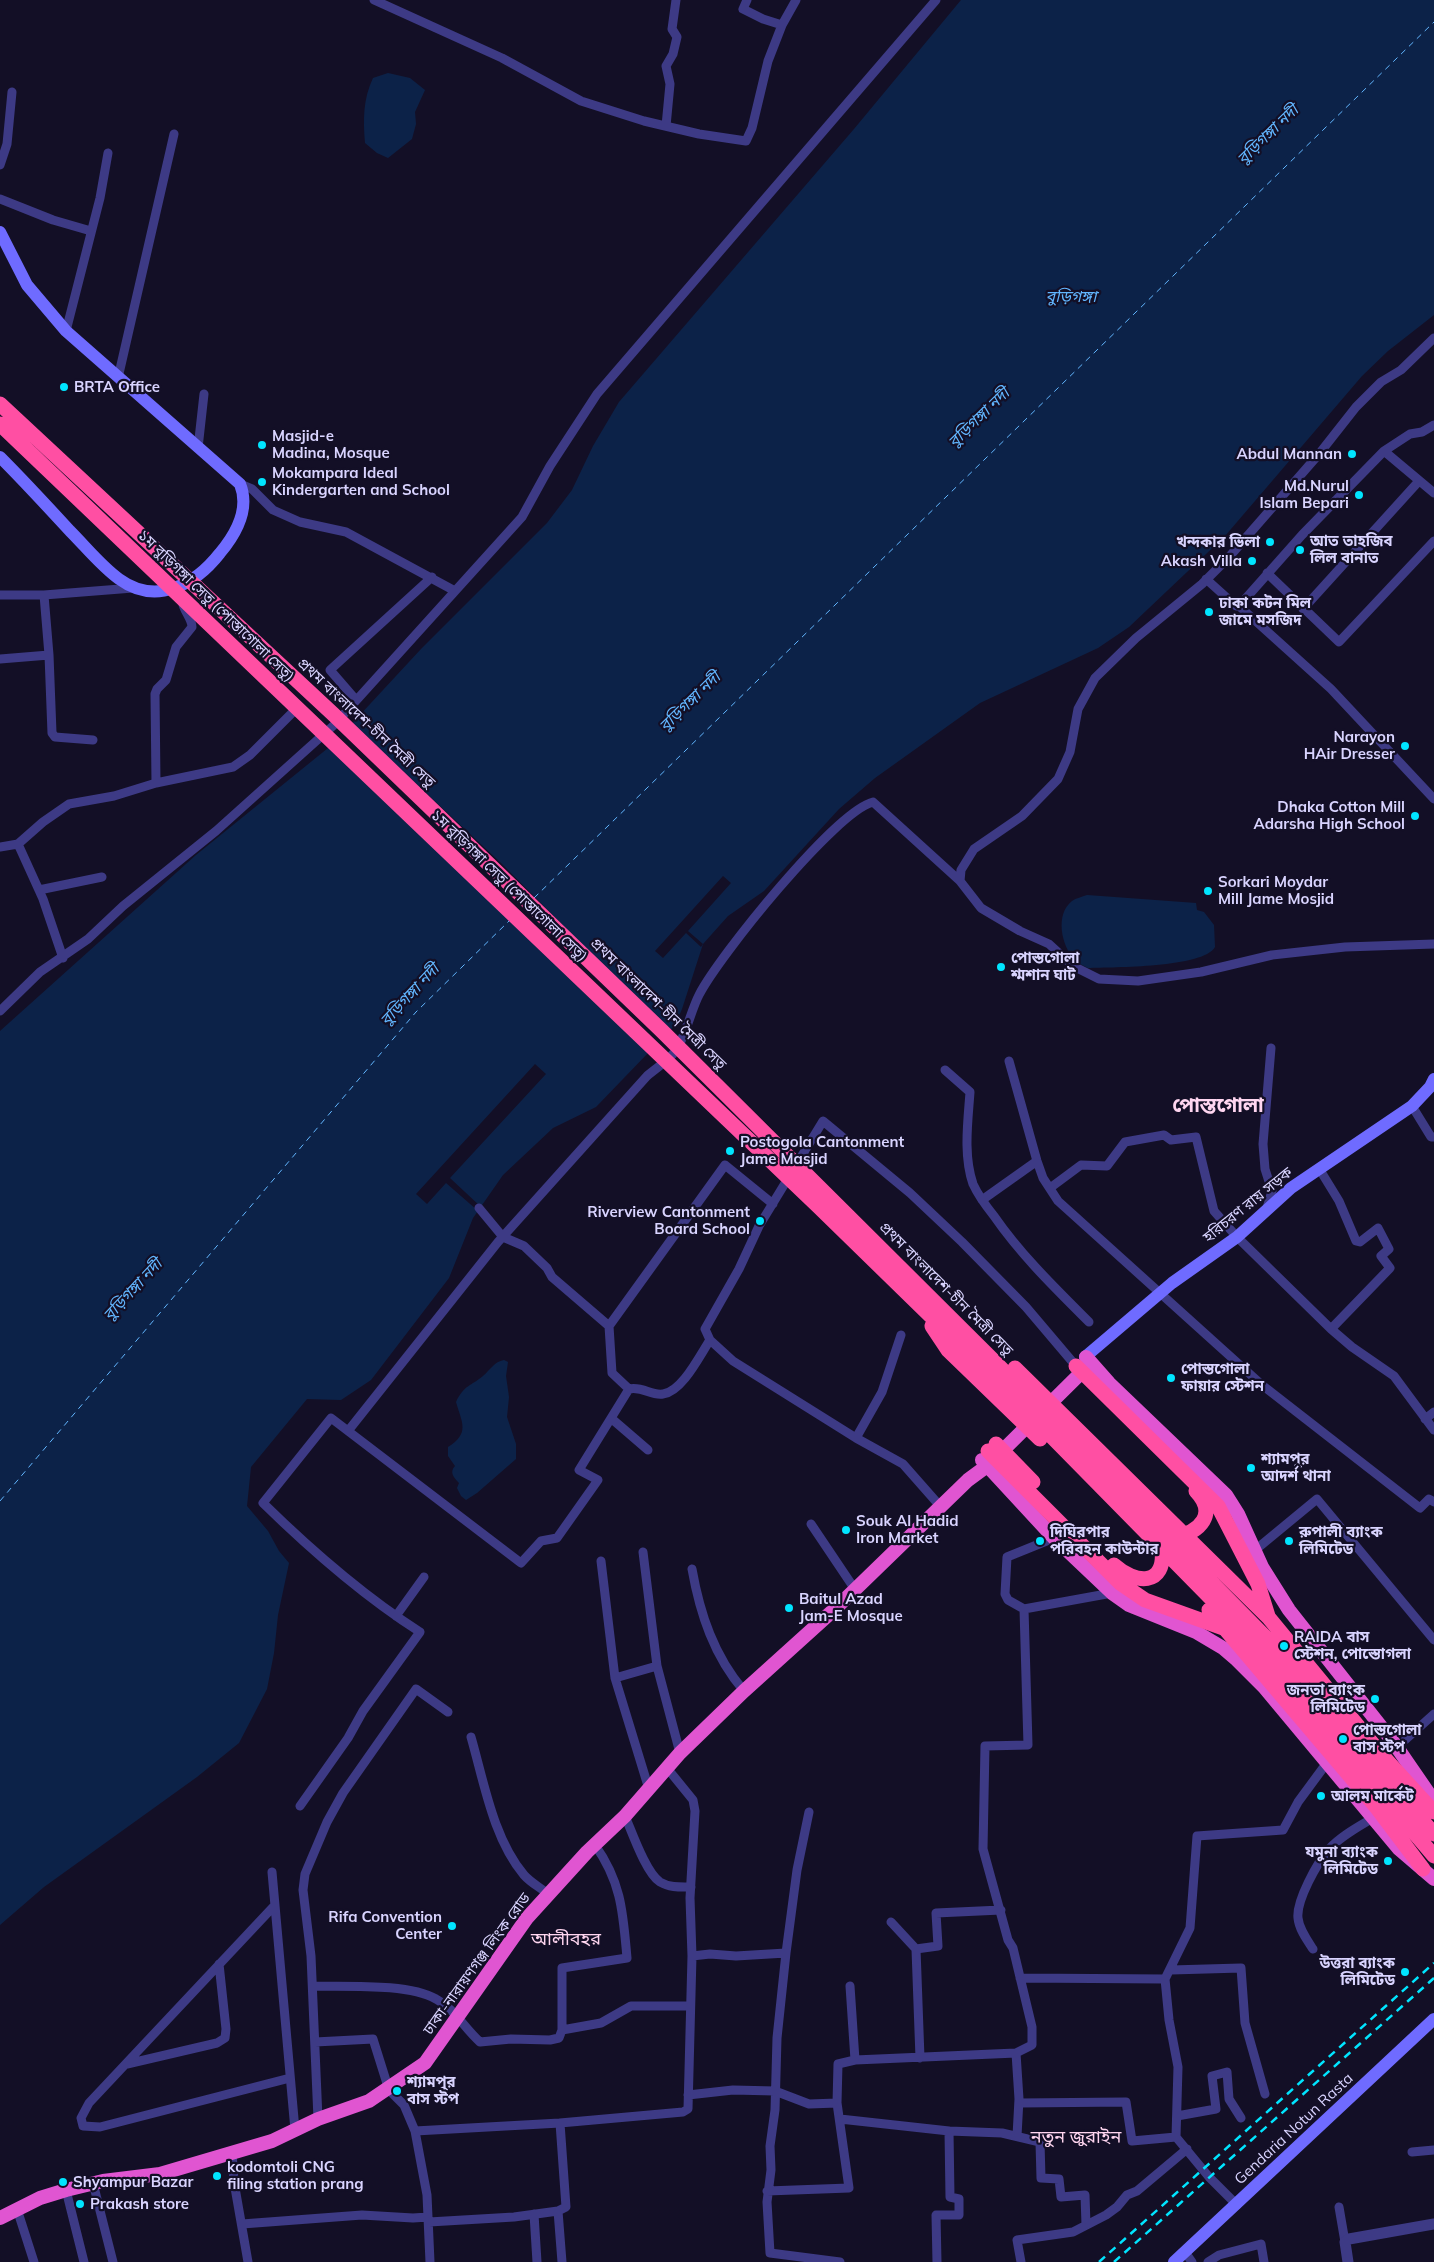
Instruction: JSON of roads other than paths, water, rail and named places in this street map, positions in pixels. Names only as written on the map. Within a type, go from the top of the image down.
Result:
[{"type":"highway","name":"প্রথম বাংলাদেশ-চীন মৈত্রী সেতু","points":[[0,404],[333,714],[662,1031],[920,1297]]},
{"type":"highway","name":"১ম বুড়িগঙ্গা সেতু (পোস্তাগোলা সেতু)","points":[[0,424],[296,708],[920,1297],[1168,1543],[1434,1856]]},
{"type":"highway","points":[[920,1297],[974,1326],[1168,1543],[1275,1647],[1434,1834]]},
{"type":"highway","points":[[992,1455],[1124,1574],[1137,1580],[1150,1578],[1158,1572],[1168,1543],[1202,1525],[1206,1510],[1200,1495],[1080,1367]]},
{"type":"highway","points":[[1080,1367],[1109,1383],[1226,1495],[1238,1514],[1254,1552],[1289,1610],[1394,1742],[1434,1801]]},
{"type":"highway","points":[[1080,1367],[1218,1506],[1258,1584],[1269,1618],[1275,1647]]},
{"type":"highway","name":"ঢাকা-নারায়ণগঞ্জ লিংক রোড","points":[[0,2218],[40,2198],[93,2182],[160,2174],[201,2164],[232,2152],[272,2141],[318,2119],[369,2101],[388,2090],[425,2063],[527,1918],[625,1816],[648,1786],[744,1691],[837,1607],[854,1588],[968,1480],[1080,1367]]},
{"type":"highway","points":[[992,1455],[1054,1538],[1112,1594],[1129,1605],[1196,1632],[1223,1648],[1264,1687],[1326,1764],[1399,1849],[1429,1874]]},
{"type":"highway","points":[[992,1455],[1128,1589],[1145,1600],[1225,1628],[1244,1632]]},
{"type":"highway","points":[[1168,1543],[1269,1618],[1381,1754],[1434,1812]]},
{"type":"highway","points":[[1168,1543],[1225,1628],[1377,1808],[1429,1874]]},
{"type":"main road","points":[[0,232],[27,285],[66,331],[240,484],[245,504],[230,539],[216,558],[184,586],[160,590],[133,588],[104,566],[0,457]]},
{"type":"main road","name":"হরিচরণ রায় সড়ক","points":[[1080,1367],[1106,1340],[1172,1283],[1238,1237],[1267,1208],[1292,1188],[1412,1106],[1430,1087],[1434,1079]]},
{"type":"main road","name":"Gendaria Notun Rasta","points":[[1174,2262],[1188,2257],[1237,2205],[1434,2019]]},
{"type":"street","points":[[374,0],[502,58],[581,101],[666,126],[746,141],[752,128],[768,61],[782,25],[796,0]]},
{"type":"street","points":[[666,126],[670,84],[666,66],[673,54],[677,37],[672,29],[676,0]]},
{"type":"street","points":[[747,0],[743,9],[762,19],[782,25]]},
{"type":"street","points":[[0,1011],[40,972],[63,958],[216,830],[334,725],[522,517],[550,466],[597,394],[936,0]]},
{"type":"street","points":[[0,165],[7,144],[12,92]]},
{"type":"street","points":[[118,378],[174,134]]},
{"type":"street","points":[[66,331],[92,231],[108,153]]},
{"type":"street","points":[[0,199],[54,220],[92,231]]},
{"type":"street","points":[[960,881],[961,870],[974,849],[1022,816],[1058,779],[1070,752],[1078,709],[1095,678],[1163,613],[1206,579],[1260,524],[1356,407],[1381,382],[1402,370],[1434,338]]},
{"type":"street","points":[[198,448],[204,394]]},
{"type":"street","points":[[1239,606],[1267,573],[1384,451],[1410,434],[1422,432],[1434,425]]},
{"type":"street","points":[[1384,451],[1434,494]]},
{"type":"street","points":[[1302,609],[1419,481]]},
{"type":"street","points":[[240,484],[252,489],[273,510],[300,522],[346,532],[455,590]]},
{"type":"street","points":[[1267,573],[1302,609],[1339,642],[1434,541]]},
{"type":"street","points":[[356,700],[330,670],[432,577]]},
{"type":"street","points":[[1206,579],[1236,606],[1239,606],[1331,689],[1434,799]]},
{"type":"street","points":[[156,783],[154,759],[155,694],[157,689],[166,680],[176,647],[192,627],[191,621],[183,608],[184,586]]},
{"type":"street","points":[[184,586],[334,725]]},
{"type":"street","points":[[0,595],[44,595],[133,588]]},
{"type":"street","points":[[44,595],[52,733],[55,737],[63,739],[93,740]]},
{"type":"street","points":[[0,660],[48,655]]},
{"type":"street","points":[[0,847],[18,844],[43,822],[69,804],[114,796],[156,783],[232,767],[250,755],[296,708]]},
{"type":"street","points":[[348,1431],[503,1237],[647,1076],[674,1053],[699,994],[751,922],[801,864],[836,828],[863,805],[873,802],[960,881],[981,908],[1020,931],[1049,944],[1073,966],[1098,979],[1138,981],[1201,972],[1282,954],[1345,948],[1434,944]]},
{"type":"street","points":[[18,844],[38,890],[63,958]]},
{"type":"street","points":[[38,890],[102,877]]},
{"type":"street","points":[[1267,1208],[1272,1191],[1265,1169],[1263,1144],[1271,1048]]},
{"type":"street","points":[[1009,1061],[1037,1161],[1058,1201],[1262,1385],[1420,1508],[1429,1499],[1434,1502]]},
{"type":"street","points":[[945,1070],[970,1092],[967,1137],[969,1160],[973,1183],[982,1200],[1036,1268],[1088,1322]]},
{"type":"street","points":[[1412,1106],[1431,1137],[1434,1137]]},
{"type":"street","points":[[940,1506],[903,1464],[856,1438],[733,1361],[710,1340],[705,1328],[759,1226],[823,1121],[910,1193],[962,1242],[1026,1307],[1080,1367]]},
{"type":"street","points":[[1050,1188],[1081,1165],[1107,1166],[1125,1142],[1164,1135],[1171,1140],[1196,1137],[1214,1211],[1331,1329],[1352,1347],[1394,1376],[1434,1430]]},
{"type":"street","points":[[982,1200],[1037,1161]]},
{"type":"street","points":[[630,1389],[612,1373],[609,1326],[725,1165],[773,1204]]},
{"type":"street","points":[[1320,1170],[1339,1201],[1356,1240],[1360,1242],[1378,1228],[1389,1249],[1380,1256],[1390,1268],[1331,1329]]},
{"type":"street","points":[[479,1208],[503,1237],[524,1246],[547,1268],[552,1277],[609,1326]]},
{"type":"street","points":[[856,1438],[882,1392],[901,1335]]},
{"type":"street","points":[[300,1806],[348,1738],[368,1704],[420,1632],[319,1557],[263,1503],[331,1418],[521,1563],[541,1541],[557,1538],[598,1480],[579,1470],[630,1389],[640,1387],[662,1395],[676,1390],[710,1340]]},
{"type":"street","points":[[1425,1419],[1434,1412]]},
{"type":"street","points":[[612,1419],[648,1450]]},
{"type":"street","points":[[1254,1552],[1317,1499],[1434,1640]]},
{"type":"street","points":[[811,1524],[854,1588]]},
{"type":"street","points":[[1054,1538],[1007,1557],[1005,1594],[1008,1600],[1024,1609],[1112,1594]]},
{"type":"street","points":[[642,1552],[657,1666],[680,1753]]},
{"type":"street","points":[[601,1561],[615,1678],[648,1786]]},
{"type":"street","points":[[692,1569],[698,1600],[712,1640],[731,1676],[744,1691]]},
{"type":"street","points":[[396,1616],[424,1577]]},
{"type":"street","points":[[767,2191],[849,2188],[837,2103],[838,2064],[855,2060],[1016,2053],[1032,2044],[1032,2026],[1020,1978],[1001,1910],[992,1887],[983,1849],[985,1746],[1028,1745],[1024,1609]]},
{"type":"street","points":[[615,1678],[657,1666]]},
{"type":"street","points":[[318,2119],[313,1986],[303,1890],[305,1874],[326,1822],[370,1753],[416,1689],[448,1712]]},
{"type":"street","points":[[1405,1740],[1434,1714]]},
{"type":"street","points":[[471,1737],[504,1843],[526,1877],[548,1894]]},
{"type":"street","points":[[1237,2205],[1209,2178],[1176,2137],[1178,2067],[1169,2020],[1165,1979],[1190,1928],[1197,1836],[1283,1830],[1298,1802],[1326,1764]]},
{"type":"street","points":[[415,2131],[560,2123],[683,2112],[688,2109],[692,1956],[691,1887],[696,1811],[693,1800],[666,1768]]},
{"type":"street","points":[[809,1812],[797,1870],[776,2038],[775,2091],[770,2146],[771,2170],[767,2191],[770,2258],[840,2262]]},
{"type":"street","points":[[625,1816],[647,1863],[659,1881],[672,1887],[691,1887]]},
{"type":"street","points":[[1313,1949],[1298,1920],[1298,1908],[1302,1896],[1328,1850],[1341,1838],[1373,1818]]},
{"type":"street","points":[[313,1986],[387,1988],[413,1991],[436,1999],[458,2016],[470,2033],[480,2042],[511,2039],[550,2040],[559,2038],[562,2030],[562,1968],[627,1958],[622,1904],[609,1864],[595,1846]]},
{"type":"street","points":[[272,1872],[295,2130]]},
{"type":"street","points":[[275,1905],[89,2103],[82,2118],[83,2126],[100,2127],[290,2078]]},
{"type":"street","points":[[916,1949],[938,1946],[936,1914],[1001,1910]]},
{"type":"street","points":[[892,1922],[916,1949],[920,2058]]},
{"type":"street","points":[[692,1956],[786,1953]]},
{"type":"street","points":[[127,2064],[217,2043],[225,2038],[226,2029],[219,1964]]},
{"type":"street","points":[[1171,1970],[1241,1968],[1245,2024],[1265,2094]]},
{"type":"street","points":[[1020,1978],[1165,1979]]},
{"type":"street","points":[[850,1986],[855,2060]]},
{"type":"street","points":[[562,2030],[601,2023],[630,2006],[690,2006]]},
{"type":"street","points":[[315,2042],[373,2039],[388,2090],[404,2105],[415,2131],[424,2175],[429,2219],[430,2262]]},
{"type":"street","points":[[1016,2053],[1019,2103],[1017,2136]]},
{"type":"street","points":[[1177,2116],[1216,2109],[1212,2076],[1227,2072],[1229,2099],[1241,2118]]},
{"type":"street","points":[[688,2095],[733,2090],[775,2091],[809,2104],[837,2103]]},
{"type":"street","points":[[1019,2103],[1126,2102],[1132,2141],[1176,2137]]},
{"type":"street","points":[[840,2119],[949,2131],[1002,2133],[1040,2142],[1041,2178],[1060,2178],[1061,2197],[1085,2195],[1086,2225]]},
{"type":"street","points":[[242,2224],[362,2215],[429,2219],[534,2214],[558,2211],[566,2207],[560,2123]]},
{"type":"street","points":[[937,2262],[936,2215],[959,2215],[959,2199],[950,2197],[949,2131]]},
{"type":"street","points":[[1021,2262],[1017,2240],[1073,2232],[1117,2208],[1127,2195],[1137,2191],[1187,2149]]},
{"type":"street","points":[[1412,2152],[1434,2150]]},
{"type":"street","points":[[232,2152],[248,2262]]},
{"type":"street","points":[[93,2182],[113,2262]]},
{"type":"street","points":[[66,2190],[84,2262]]},
{"type":"street","points":[[1339,2207],[1348,2262]]},
{"type":"street","points":[[17,2209],[34,2262]]},
{"type":"street","points":[[558,2211],[562,2262]]},
{"type":"street","points":[[534,2214],[538,2262]]},
{"type":"street","points":[[1345,2242],[1354,2237],[1434,2224]]},
{"type":"street","points":[[1208,2262],[1219,2255],[1261,2244],[1264,2262]]},
{"type":"water","name":"বুড়িগঙ্গা","points":[[961,0],[1434,0],[1434,315],[1388,351],[1362,376],[1225,536],[1129,627],[1098,648],[980,703],[875,778],[839,809],[764,891],[728,916],[703,944],[675,1025],[596,1107],[553,1128],[503,1175],[473,1218],[449,1278],[371,1380],[341,1400],[307,1399],[251,1467],[247,1506],[268,1531],[279,1551],[289,1563],[278,1615],[274,1653],[267,1689],[239,1743],[197,1777],[44,1887],[0,1925],[0,1031],[196,855],[333,744],[421,649],[547,523],[572,490],[593,446],[619,402],[854,129]]},
{"type":"water","points":[[388,73],[410,78],[425,90],[415,112],[416,124],[412,139],[388,158],[377,153],[365,143],[364,110],[373,78]]},
{"type":"water","points":[[1087,895],[1196,903],[1197,910],[1204,912],[1214,925],[1215,947],[1207,954],[1176,963],[1088,968],[1076,961],[1070,954],[1063,939],[1062,930],[1063,914],[1067,907],[1074,900]]},
{"type":"water","points":[[504,1360],[508,1362],[506,1376],[509,1397],[507,1417],[516,1444],[516,1459],[477,1493],[466,1500],[461,1496],[457,1488],[459,1483],[452,1473],[455,1466],[448,1456],[448,1447],[459,1437],[463,1427],[456,1402],[465,1389],[483,1376],[495,1364]]},
{"type":"railway","points":[[1099,2262],[1434,1963]]},
{"type":"railway","points":[[1114,2262],[1434,1978]]},
{"type":"place","name":"BRTA Office","points":[[64,387]]},
{"type":"place","name":"Masjid-e Madina, Mosque","points":[[262,445]]},
{"type":"place","name":"Abdul Mannan","points":[[1352,454]]},
{"type":"place","name":"Mokampara Ideal Kindergarten and School","points":[[262,482]]},
{"type":"place","name":"Md.Nurul Islam Bepari","points":[[1359,495]]},
{"type":"place","name":"খন্দকার ভিলা","points":[[1270,542]]},
{"type":"place","name":"আত তাহজিব লিল বানাত","points":[[1300,550]]},
{"type":"place","name":"Akash Villa","points":[[1252,561]]},
{"type":"place","name":"ঢাকা কটন মিল জামে মসজিদ","points":[[1209,612]]},
{"type":"place","name":"Narayon HAir Dresser","points":[[1405,746]]},
{"type":"place","name":"Dhaka Cotton Mill Adarsha High School","points":[[1415,816]]},
{"type":"place","name":"Sorkari Moydar Mill Jame Mosjid","points":[[1208,891]]},
{"type":"place","name":"পোস্তগোলা শ্মশান ঘাট","points":[[1001,967]]},
{"type":"place","name":"Postogola Cantonment Jame Masjid","points":[[730,1151]]},
{"type":"place","name":"Riverview Cantonment Board School","points":[[760,1221]]},
{"type":"place","name":"পোস্তগোলা ফায়ার স্টেশন","points":[[1171,1378]]},
{"type":"place","name":"শ্যামপুর আদর্শ থানা","points":[[1251,1468]]},
{"type":"place","name":"Souk Al Hadid Iron Market","points":[[846,1530]]},
{"type":"place","name":"দিঘিরপার পরিবহন কাউন্টার","points":[[1040,1541]]},
{"type":"place","name":"রুপালী ব্যাংক লিমিটেড","points":[[1289,1541]]},
{"type":"place","name":"Baitul Azad Jam-E Mosque","points":[[789,1608]]},
{"type":"place","name":"RAIDA বাস স্টেশন, পোস্তোগলা","points":[[1284,1646]]},
{"type":"place","name":"জনতা ব্যাংক লিমিটেড","points":[[1375,1699]]},
{"type":"place","name":"পোস্তগোলা বাস স্টপ","points":[[1343,1739]]},
{"type":"place","name":"আলম মার্কেট","points":[[1321,1796]]},
{"type":"place","name":"যমুনা ব্যাংক লিমিটেড","points":[[1388,1861]]},
{"type":"place","name":"Rifa Convention Center","points":[[452,1926]]},
{"type":"place","name":"উত্তরা ব্যাংক লিমিটেড","points":[[1405,1972]]},
{"type":"place","name":"শ্যামপুর বাস স্টপ","points":[[397,2091]]},
{"type":"place","name":"kodomtoli CNG filing station prang","points":[[217,2176]]},
{"type":"place","name":"Shyampur Bazar","points":[[63,2182]]},
{"type":"place","name":"Prakash store","points":[[80,2204]]},
{"type":"district","name":"পোস্তগোলা","points":[[1218,1106]]},
{"type":"district","name":"আলীবহর","points":[[566,1940]]},
{"type":"district","name":"নতুন জুরাইন","points":[[1076,2138]]},
{"type":"water label","name":"বুড়িগঙ্গা নদী","points":[[1268,135]]},
{"type":"water label","name":"বুড়িগঙ্গা নদী","points":[[979,418]]},
{"type":"water label","name":"বুড়িগঙ্গা নদী","points":[[690,702]]},
{"type":"water label","name":"বুড়িগঙ্গা নদী","points":[[410,995]]},
{"type":"water label","name":"বুড়িগঙ্গা নদী","points":[[133,1290]]}]
